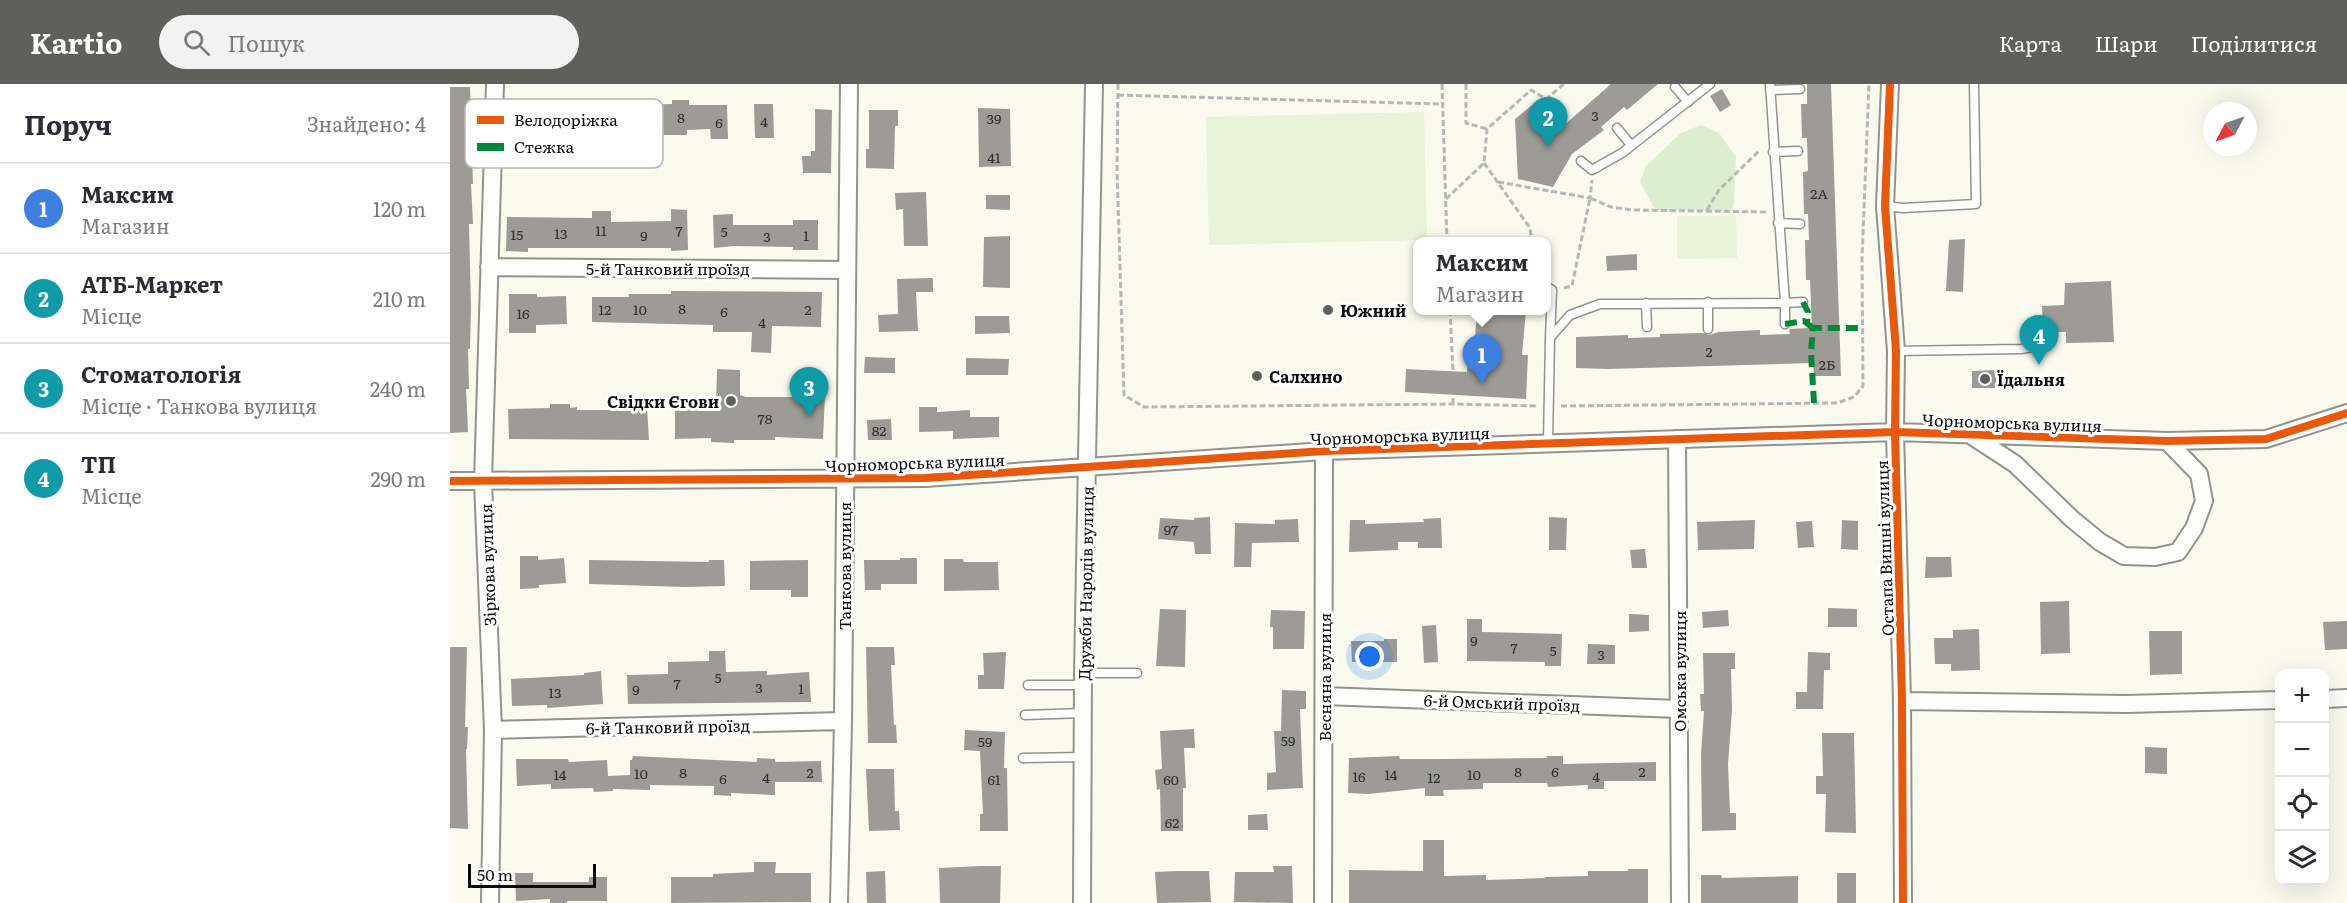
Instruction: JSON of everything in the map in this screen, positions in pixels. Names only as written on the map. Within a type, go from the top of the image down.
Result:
[{"type":"street","name":"Зіркова вулиця","points":[[495,84],[495,99]]},
{"type":"street","name":"Танкова вулиця","points":[[839,903],[849,84]]},
{"type":"street","name":"Дружби Народів вулиця","points":[[1082,903],[1083,679],[1094,84]]},
{"type":"street","name":"Остапа Вишні вулиця","points":[[1890,84],[1885,206],[1896,351],[1895,432],[1902,701],[1903,903]]},
{"type":"street","name":"Зіркова вулиця","points":[[490,903],[493,730],[483,481],[492,168]]},
{"type":"street","name":"5-й Танковий проїзд","points":[[489,267],[846,270]]},
{"type":"street","name":"Чорноморська вулиця","points":[[450,481],[925,478],[1324,451],[1895,432],[2167,441],[2266,439],[2347,413]]},
{"type":"street","points":[[1967,433],[2015,464],[2072,519],[2100,542],[2124,556],[2155,557],[2178,552],[2194,528],[2204,501],[2199,474],[2167,441]]},
{"type":"street","name":"Омська вулиця","points":[[1677,439],[1680,903]]},
{"type":"street","name":"Весняна вулиця","points":[[1323,903],[1324,451]]},
{"type":"street","name":"6-й Омський проїзд","points":[[1324,696],[1680,709]]},
{"type":"street","points":[[2329,699],[2347,698]]},
{"type":"street","points":[[1902,701],[2126,704],[2275,700]]},
{"type":"street","name":"6-й Танковий проїзд","points":[[493,730],[843,722]]},
{"type":"lane","points":[[1581,161],[1592,170],[1631,145],[1710,84]]},
{"type":"lane","points":[[1885,206],[1904,208],[1976,204],[1974,84]]},
{"type":"lane","points":[[1675,87],[1688,102]]},
{"type":"lane","points":[[1785,324],[1770,87],[1800,89]]},
{"type":"lane","points":[[1617,128],[1631,145]]},
{"type":"lane","points":[[1773,152],[1798,151]]},
{"type":"lane","points":[[1778,224],[1800,224]]},
{"type":"lane","points":[[1708,302],[1708,329]]},
{"type":"lane","points":[[1550,338],[1570,315],[1600,304],[1803,302]]},
{"type":"lane","points":[[1646,303],[1647,327]]},
{"type":"lane","points":[[1548,442],[1550,315]]},
{"type":"lane","points":[[1896,351],[2021,349],[2038,346]]},
{"type":"lane","points":[[1028,685],[1137,673]]},
{"type":"lane","points":[[1025,715],[1083,713]]},
{"type":"lane","points":[[1023,758],[1083,757]]},
{"type":"path","points":[[1118,84],[1117,169],[1124,394],[1144,407],[1837,403],[1854,397],[1863,386],[1862,259],[1869,84]]},
{"type":"path","points":[[1442,84],[1447,237]]},
{"type":"path","points":[[1466,84],[1466,123],[1487,129]]},
{"type":"path","points":[[1446,200],[1484,163],[1487,129],[1531,90],[1546,99],[1564,84]]},
{"type":"path","points":[[1118,95],[1443,105]]},
{"type":"path","points":[[1707,210],[1719,190],[1734,173],[1773,139]]},
{"type":"path","points":[[1484,163],[1530,228],[1531,237]]},
{"type":"path","points":[[1551,288],[1572,286],[1590,198],[1592,170]]},
{"type":"path","points":[[1498,182],[1590,198],[1611,207],[1632,210],[1777,212]]},
{"type":"path","points":[[1450,315],[1453,371]]},
{"type":"path","points":[[1453,395],[1453,404]]},
{"type":"green space","points":[[1424,112],[1427,237],[1413,237],[1413,240],[1209,245],[1206,117]]},
{"type":"green space","points":[[1701,125],[1719,133],[1736,157],[1732,211],[1658,210],[1653,206],[1640,182],[1646,166],[1681,133]]},
{"type":"green space","points":[[1677,216],[1736,216],[1737,258],[1677,259]]},
{"type":"building","points":[[1611,84],[1658,84],[1627,110],[1624,107],[1601,127],[1604,130],[1572,154],[1553,187],[1518,179],[1515,119],[1537,101],[1561,128]]},
{"type":"building","points":[[1807,84],[1831,84],[1841,376],[1814,376],[1813,363],[1576,368],[1576,337],[1628,335],[1628,338],[1660,337],[1660,334],[1703,333],[1709,335],[1719,332],[1760,330],[1760,335],[1790,334],[1789,329],[1812,328],[1810,280],[1806,280],[1805,240],[1809,240],[1808,214],[1804,214],[1803,172],[1808,171],[1807,138],[1802,138],[1801,104],[1807,104]]},
{"type":"building","points":[[450,87],[470,87],[470,99],[465,99],[465,168],[473,168],[473,184],[471,184],[473,224],[469,224],[471,307],[470,349],[468,349],[469,389],[466,389],[468,432],[450,433]]},
{"type":"building","points":[[1722,89],[1731,105],[1720,112],[1710,96]]},
{"type":"building","points":[[672,100],[689,100],[689,105],[727,105],[728,139],[711,139],[710,129],[687,130],[687,135],[663,135],[663,104],[672,104]]},
{"type":"building","points":[[754,104],[773,104],[774,138],[755,138]]},
{"type":"building","points":[[978,108],[1010,109],[1011,166],[979,167]]},
{"type":"building","points":[[815,109],[832,110],[831,173],[803,173],[802,156],[811,156],[811,151],[815,151]]},
{"type":"building","points":[[869,110],[898,110],[898,126],[895,126],[894,169],[866,168],[866,149],[869,149]]},
{"type":"building","points":[[926,192],[928,246],[904,246],[903,209],[896,210],[895,193]]},
{"type":"building","points":[[986,195],[1010,195],[1010,210],[986,209]]},
{"type":"building","points":[[671,209],[687,210],[688,250],[528,248],[528,252],[506,251],[507,217],[592,218],[592,211],[611,211],[611,222],[671,221]]},
{"type":"building","points":[[733,214],[733,225],[793,225],[793,220],[818,220],[818,250],[793,250],[793,247],[714,248],[713,215]]},
{"type":"building","points":[[1010,236],[1010,288],[983,287],[984,237]]},
{"type":"building","points":[[1965,239],[1963,292],[1946,291],[1949,240]]},
{"type":"building","points":[[1637,254],[1637,270],[1607,271],[1606,256]]},
{"type":"building","points":[[933,278],[933,292],[916,292],[918,331],[879,332],[878,315],[898,314],[897,279]]},
{"type":"building","points":[[2111,281],[2114,342],[2066,343],[2066,332],[2043,332],[2042,306],[2064,305],[2065,283]]},
{"type":"building","points":[[671,291],[822,292],[821,327],[772,326],[771,353],[751,352],[752,332],[713,332],[713,325],[592,322],[592,297],[671,294]]},
{"type":"building","points":[[509,294],[537,294],[537,297],[566,296],[567,324],[536,325],[536,333],[509,333]]},
{"type":"building","points":[[1477,315],[1526,315],[1522,355],[1528,355],[1526,399],[1405,392],[1406,369],[1467,372],[1468,352],[1474,352]]},
{"type":"building","points":[[975,316],[1009,316],[1010,333],[975,334]]},
{"type":"building","points":[[865,357],[895,358],[895,373],[864,373]]},
{"type":"building","points":[[966,358],[1009,359],[1008,375],[966,375]]},
{"type":"building","points":[[717,369],[740,370],[740,395],[746,397],[825,396],[823,439],[775,437],[775,440],[734,440],[734,443],[711,442],[711,438],[675,439],[675,409],[716,408]]},
{"type":"building","name":"Їдальня","points":[[1997,370],[1998,388],[1972,388],[1972,371]]},
{"type":"building","points":[[550,404],[570,404],[570,408],[577,407],[577,410],[630,410],[630,408],[647,407],[649,440],[509,439],[508,409],[550,408]]},
{"type":"building","points":[[919,407],[937,407],[937,412],[970,410],[970,417],[999,417],[999,437],[953,439],[953,431],[919,432]]},
{"type":"building","points":[[891,419],[892,440],[868,440],[867,420]]},
{"type":"building","points":[[1210,517],[1211,554],[1195,554],[1194,542],[1158,539],[1160,518],[1194,520],[1194,518]]},
{"type":"building","points":[[1549,517],[1567,518],[1566,550],[1549,550]]},
{"type":"building","points":[[1441,518],[1442,548],[1418,548],[1418,542],[1398,542],[1398,550],[1349,552],[1350,520],[1365,520],[1365,524],[1424,522],[1423,519]]},
{"type":"building","points":[[1298,519],[1299,542],[1252,543],[1251,567],[1234,567],[1235,523],[1275,524],[1275,520]]},
{"type":"building","points":[[1755,520],[1754,549],[1698,550],[1697,522]]},
{"type":"building","points":[[1842,520],[1858,521],[1858,550],[1841,549]]},
{"type":"building","points":[[1812,521],[1814,547],[1798,548],[1796,522]]},
{"type":"building","points":[[1645,549],[1647,568],[1632,568],[1630,550]]},
{"type":"building","points":[[520,556],[538,556],[538,560],[564,558],[566,583],[520,589]]},
{"type":"building","points":[[1926,557],[1951,557],[1952,577],[1925,578]]},
{"type":"building","points":[[900,558],[917,558],[917,584],[881,584],[881,590],[865,590],[864,560],[900,560]]},
{"type":"building","points":[[944,559],[963,559],[964,562],[998,562],[999,590],[944,591]]},
{"type":"building","points":[[589,560],[709,562],[709,560],[724,560],[725,586],[589,584]]},
{"type":"building","points":[[808,560],[808,597],[791,597],[791,590],[750,590],[750,561]]},
{"type":"building","points":[[2069,601],[2070,653],[2041,654],[2040,602]]},
{"type":"building","points":[[1828,608],[1857,609],[1857,627],[1828,627]]},
{"type":"building","points":[[1160,609],[1186,610],[1185,667],[1156,666]]},
{"type":"building","points":[[1271,610],[1305,611],[1304,649],[1273,649],[1273,627],[1270,627]]},
{"type":"building","points":[[1728,610],[1729,626],[1703,628],[1702,612]]},
{"type":"building","points":[[1629,614],[1649,615],[1649,631],[1629,632]]},
{"type":"building","points":[[1467,619],[1482,619],[1482,632],[1562,634],[1561,666],[1545,666],[1545,662],[1467,661]]},
{"type":"building","points":[[2347,621],[2347,649],[2325,650],[2323,622]]},
{"type":"building","points":[[1436,625],[1438,662],[1424,663],[1422,626]]},
{"type":"building","points":[[1979,629],[1980,670],[1951,671],[1951,664],[1935,664],[1934,638],[1953,638],[1953,630]]},
{"type":"building","points":[[2149,631],[2182,631],[2182,674],[2150,675]]},
{"type":"building","points":[[1384,639],[1397,639],[1397,662],[1352,662],[1351,641],[1384,641]]},
{"type":"building","points":[[1588,644],[1615,645],[1615,664],[1587,664]]},
{"type":"building","points":[[450,647],[467,647],[465,727],[468,727],[466,749],[468,829],[450,828]]},
{"type":"building","points":[[866,647],[894,647],[895,665],[891,665],[897,743],[868,743]]},
{"type":"building","points":[[709,651],[725,651],[726,672],[767,671],[767,675],[809,672],[811,702],[628,704],[627,675],[668,674],[668,662],[709,661]]},
{"type":"building","points":[[1006,652],[1004,689],[978,689],[978,675],[984,675],[983,653]]},
{"type":"building","points":[[1808,652],[1830,653],[1830,670],[1824,670],[1823,709],[1796,709],[1796,692],[1807,692]]},
{"type":"building","points":[[1703,653],[1735,653],[1735,669],[1731,669],[1732,710],[1728,764],[1730,813],[1736,813],[1736,830],[1702,831],[1701,754],[1704,711],[1701,711],[1700,694],[1704,694]]},
{"type":"building","points":[[601,671],[603,704],[547,708],[547,705],[512,706],[511,679],[584,675],[584,673]]},
{"type":"building","points":[[1282,690],[1306,691],[1306,709],[1300,709],[1303,788],[1267,790],[1267,773],[1276,772],[1274,731],[1281,731]]},
{"type":"building","points":[[1194,729],[1195,748],[1184,748],[1186,788],[1183,788],[1183,831],[1161,831],[1160,789],[1157,790],[1155,770],[1162,769],[1160,731]]},
{"type":"building","points":[[965,730],[1005,732],[1004,768],[1007,768],[1008,831],[980,831],[980,814],[983,814],[980,751],[964,750]]},
{"type":"building","points":[[1822,733],[1854,733],[1856,833],[1825,832],[1826,794],[1816,794],[1816,776],[1823,776]]},
{"type":"building","points":[[2145,747],[2167,748],[2167,774],[2145,773]]},
{"type":"building","points":[[633,756],[757,762],[757,758],[775,759],[775,762],[821,761],[822,782],[775,782],[775,795],[731,793],[731,796],[714,795],[714,786],[650,785],[650,790],[613,789],[613,791],[594,792],[593,788],[551,789],[551,784],[517,786],[516,759],[568,759],[569,762],[607,760],[608,776],[630,775],[630,760]]},
{"type":"building","points":[[1399,756],[1400,759],[1442,759],[1563,756],[1563,764],[1656,762],[1656,781],[1604,781],[1604,789],[1588,789],[1588,785],[1548,787],[1547,783],[1483,783],[1483,789],[1443,790],[1444,796],[1425,796],[1425,788],[1368,794],[1348,793],[1349,758]]},
{"type":"building","points":[[866,769],[894,769],[895,811],[899,811],[900,830],[869,831]]},
{"type":"building","points":[[1267,814],[1268,830],[1248,830],[1248,815]]},
{"type":"building","points":[[1423,840],[1444,840],[1444,876],[1486,875],[1486,880],[1545,878],[1588,876],[1588,871],[1648,869],[1648,903],[1349,903],[1349,870],[1423,871]]},
{"type":"building","points":[[754,862],[776,862],[775,873],[811,873],[811,902],[671,903],[671,877],[713,877],[713,874],[754,872]]},
{"type":"building","points":[[1001,866],[1000,903],[940,903],[939,868]]},
{"type":"building","points":[[1273,866],[1292,866],[1293,903],[1234,902],[1235,872],[1274,872]]},
{"type":"building","points":[[885,871],[886,903],[867,903],[866,872]]},
{"type":"building","points":[[1209,871],[1211,902],[1157,903],[1155,872]]},
{"type":"building","points":[[515,873],[533,873],[533,882],[589,882],[589,877],[607,877],[607,901],[550,903],[550,899],[516,901]]},
{"type":"building","points":[[1837,873],[1856,873],[1856,903],[1837,903]]},
{"type":"building","points":[[1701,875],[1721,875],[1722,878],[1798,876],[1798,903],[1701,903]]},
{"type":"marked path","points":[[1803,302],[1808,312],[1807,324]]},
{"type":"marked path","points":[[1785,324],[1804,321],[1813,328]]},
{"type":"marked path","points":[[1814,403],[1811,353],[1813,328],[1863,328]]},
{"type":"cycle path","points":[[1890,84],[1885,206],[1896,351],[1895,432],[1902,701],[1903,903]]},
{"type":"cycle path","points":[[450,481],[925,478],[1324,451],[1895,432],[2167,441],[2266,439],[2347,413]]},
{"type":"place","name":"АТБ-Маркет","points":[[1548,147]]},
{"type":"place","name":"Южний","points":[[1328,310]]},
{"type":"place","name":"ТП","points":[[2039,365]]},
{"type":"place","name":"Салхино","points":[[1257,376]]},
{"type":"place","name":"Їдальня","points":[[1985,379]]},
{"type":"place","name":"Максим","points":[[1482,384]]},
{"type":"place","name":"Свідки Єгови","points":[[731,401]]},
{"type":"place","name":"Стоматологія","points":[[809,417]]}]
